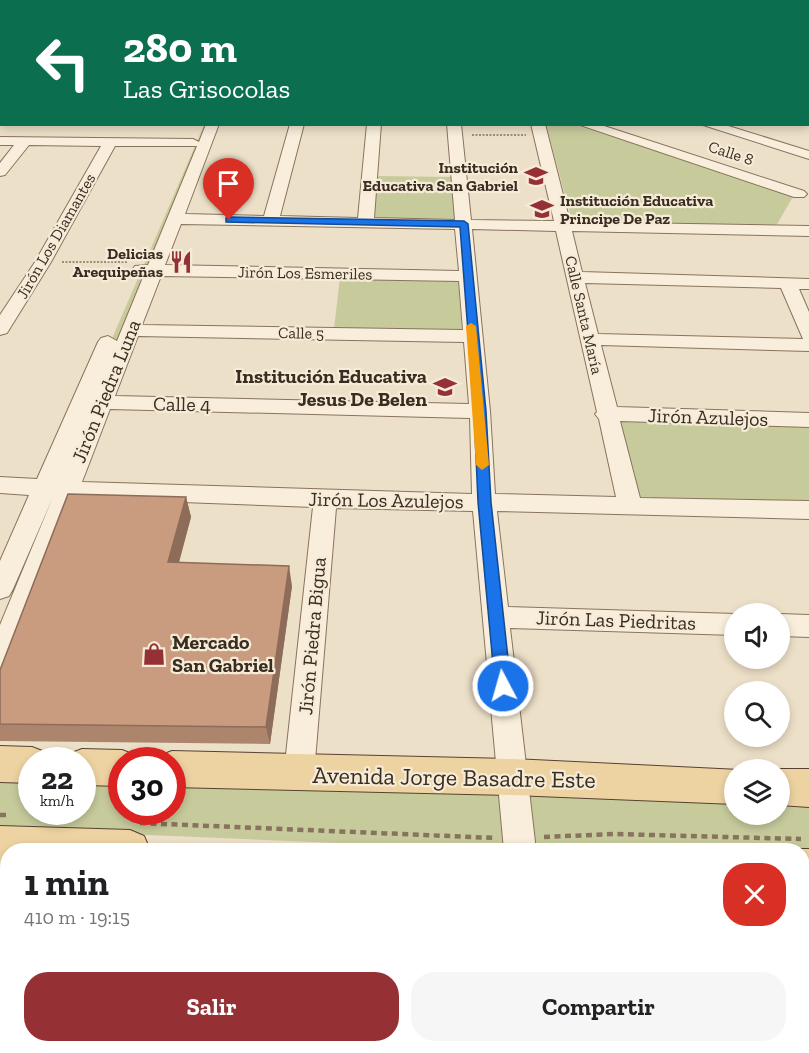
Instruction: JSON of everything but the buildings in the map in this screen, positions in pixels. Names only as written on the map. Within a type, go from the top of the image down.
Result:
[{"type":"main road","points":[[0,764],[18,765]]},
{"type":"main road","name":"Avenida Jorge Basadre Este","points":[[186,769],[513,777],[724,786]]},
{"type":"main road","points":[[790,787],[809,788]]},
{"type":"main road","points":[[6,831],[131,836]]},
{"type":"street","name":"Jirón Piedra Luna","points":[[0,589],[43,487],[147,267],[199,126]]},
{"type":"street","name":"Jirón Piedra Luna","points":[[0,658],[130,330],[147,267],[175,219],[212,126]]},
{"type":"street","points":[[271,220],[296,126]]},
{"type":"street","points":[[366,222],[374,126]]},
{"type":"street","name":"Calle 8","points":[[588,126],[796,206]]},
{"type":"street","points":[[713,126],[809,155]]},
{"type":"street","points":[[455,130],[480,411],[484,502],[519,843]]},
{"type":"street","name":"Calle Santa María","points":[[539,130],[606,414],[630,505]]},
{"type":"street","points":[[0,141],[193,143]]},
{"type":"street","points":[[0,172],[25,141]]},
{"type":"street","name":"Jirón Los Diamantes","points":[[0,329],[43,262],[110,142]]},
{"type":"street","points":[[175,219],[562,225],[796,206],[809,231]]},
{"type":"street","name":"Jirón Los Esmeriles","points":[[147,267],[468,276]]},
{"type":"street","points":[[575,277],[809,284]]},
{"type":"street","points":[[788,283],[809,335]]},
{"type":"street","name":"Calle 5","points":[[130,330],[472,336]]},
{"type":"street","points":[[590,339],[809,345]]},
{"type":"street","name":"Calle 4","points":[[101,402],[480,411]]},
{"type":"street","name":"Jirón Azulejos","points":[[606,414],[809,420]]},
{"type":"street","name":"Jirón Los Azulejos","points":[[0,485],[66,490],[325,499],[809,510]]},
{"type":"street","name":"Jirón Piedra Bigua","points":[[299,773],[325,499]]},
{"type":"street","name":"Jirón Las Piedritas","points":[[496,616],[724,624]]},
{"type":"street","points":[[790,625],[809,626]]},
{"type":"path","points":[[455,130],[539,130]]},
{"type":"path","points":[[43,262],[147,267]]},
{"type":"path","points":[[0,815],[6,831]]},
{"type":"path","points":[[528,843],[614,834],[809,839]]},
{"type":"path","points":[[131,836],[470,843]]},
{"type":"green space","points":[[204,126],[209,126],[63,474],[55,471]]},
{"type":"green space","points":[[546,126],[578,126],[794,195],[776,226],[572,221]]},
{"type":"green space","points":[[377,176],[451,177],[456,220],[374,218]]},
{"type":"green space","points":[[340,277],[458,278],[462,332],[334,329]]},
{"type":"green space","points":[[614,419],[809,424],[809,504],[634,499]]},
{"type":"green space","points":[[0,770],[18,771],[18,825],[96,825],[96,773],[108,774],[108,825],[186,825],[186,775],[500,785],[505,843],[337,843],[0,829]]},
{"type":"green space","points":[[525,788],[724,795],[724,825],[790,825],[790,796],[809,797],[809,843],[531,843]]},
{"type":"slow traffic","points":[[471,326],[480,411],[482,465]]},
{"type":"place","name":"Institución Educativa San Gabriel","points":[[536,176]]},
{"type":"place","name":"Institución Educativa Principe De Paz","points":[[542,209]]},
{"type":"place","name":"Delicias Arequipeñas","points":[[181,262]]},
{"type":"place","name":"Institución Educativa Jesus De Belen","points":[[445,387]]},
{"type":"place","name":"Mercado San Gabriel","points":[[154,654]]},
{"type":"route","points":[[229,220],[464,224],[480,411],[484,502],[503,686]]}]
